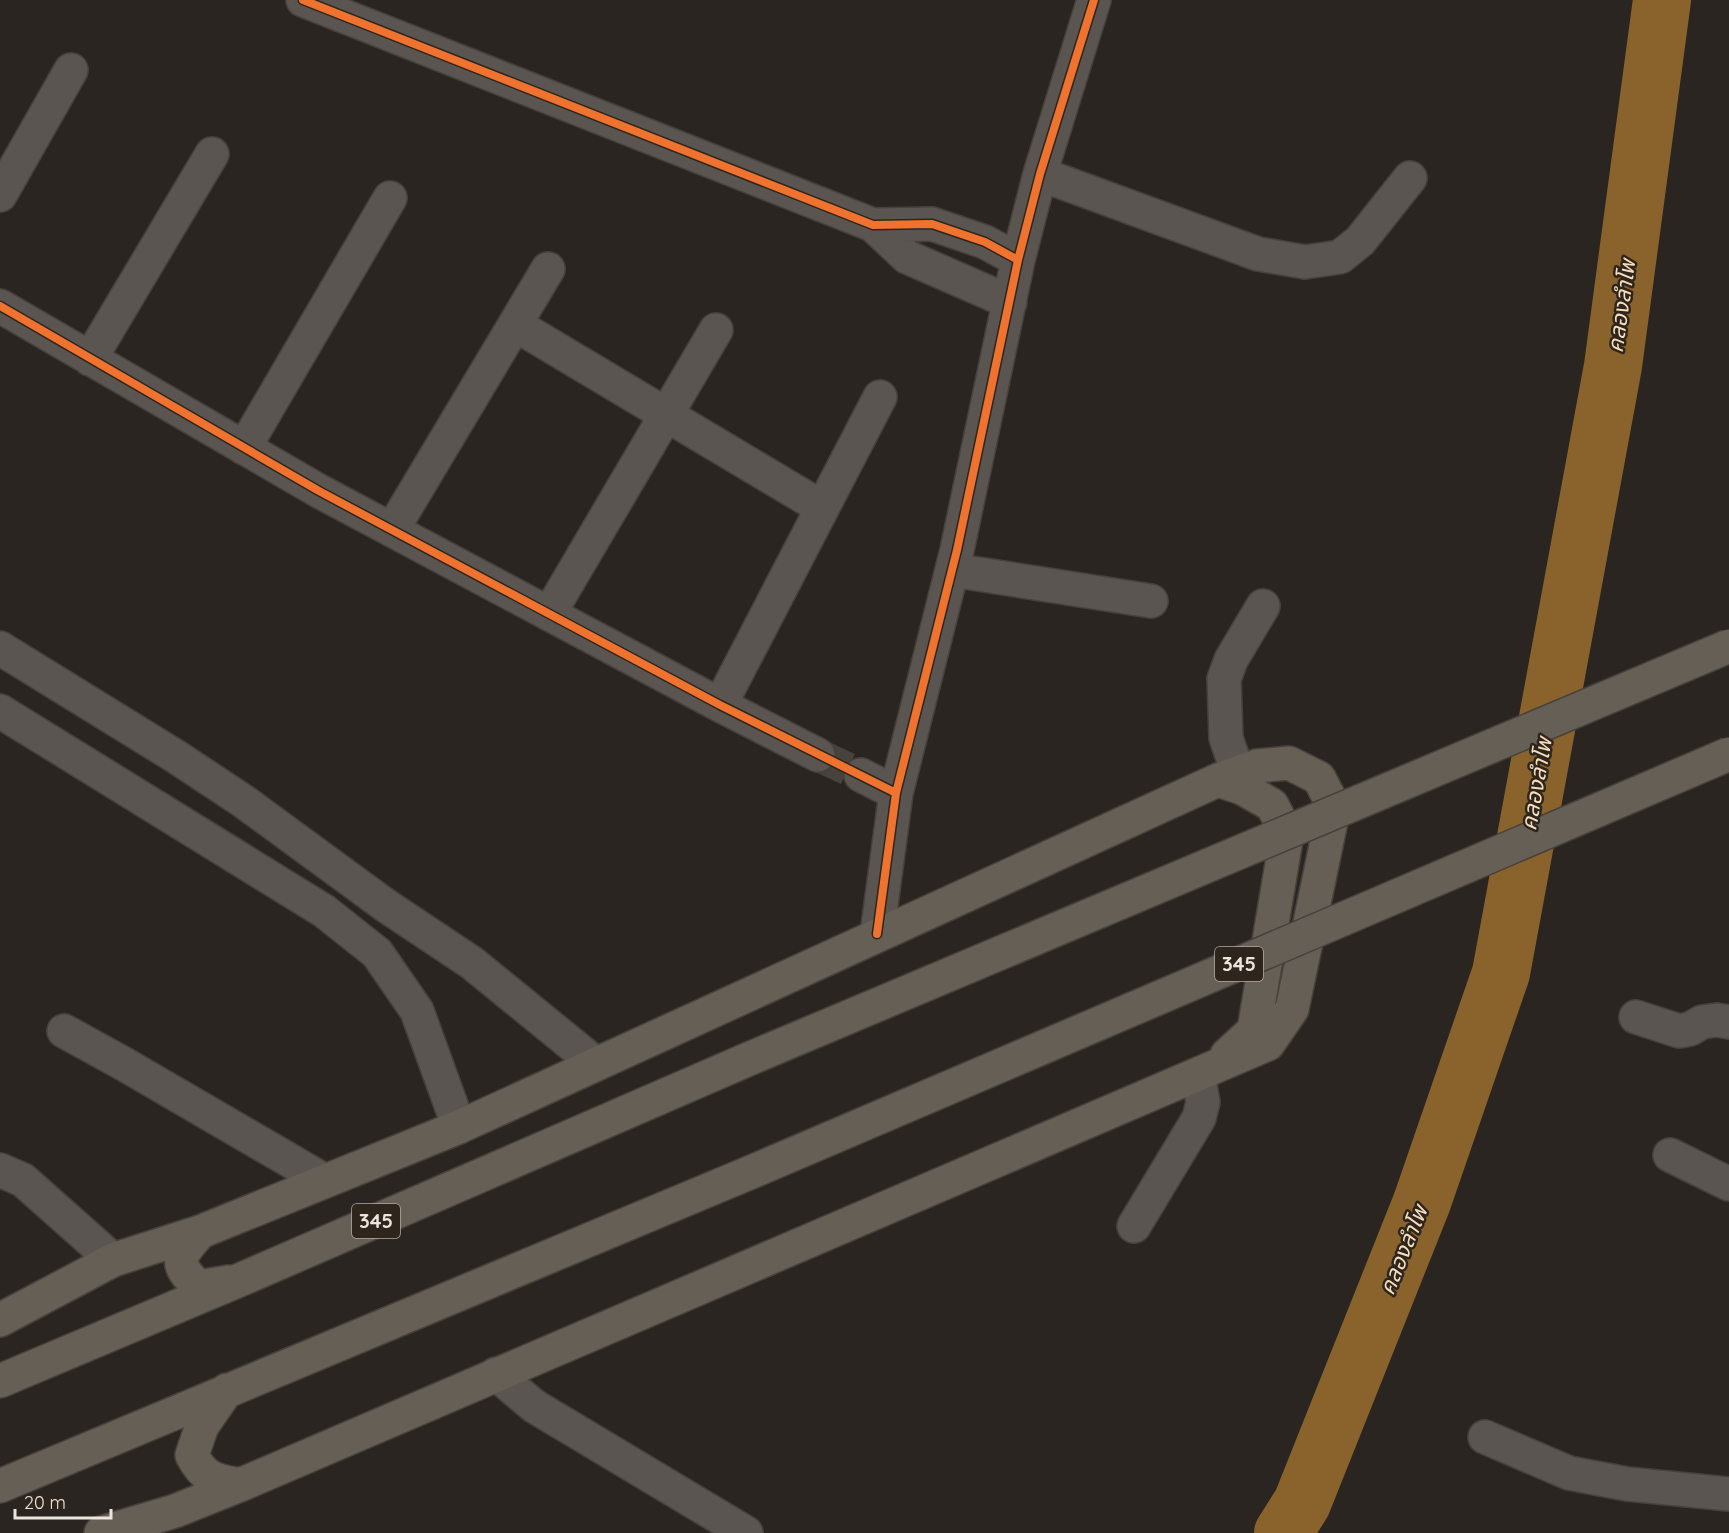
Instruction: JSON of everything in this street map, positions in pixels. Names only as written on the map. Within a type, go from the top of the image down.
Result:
[{"type":"main road","name":"345","points":[[0,1381],[242,1279],[751,1058],[1729,646]]},
{"type":"main road","name":"345","points":[[0,1486],[749,1173],[1729,754]]},
{"type":"main road","points":[[0,1320],[112,1260],[200,1232],[459,1127],[877,934],[1024,870],[1228,776],[1257,766],[1289,763],[1319,778],[1334,807],[1292,1009],[1268,1044],[240,1485],[175,1511],[101,1533]]},
{"type":"main road","points":[[1205,1072],[1254,1030],[1287,834],[1272,805],[1242,788],[1228,776]]},
{"type":"main road","points":[[200,1232],[184,1251],[181,1263],[185,1274],[199,1287],[242,1279]]},
{"type":"main road","points":[[228,1390],[201,1426],[192,1455],[199,1469],[216,1480],[240,1485]]},
{"type":"street","points":[[303,0],[873,225],[907,257],[1010,302]]},
{"type":"street","points":[[877,934],[896,793],[952,570],[1018,260],[1040,174],[1094,0]]},
{"type":"street","points":[[0,195],[71,70]]},
{"type":"street","points":[[90,359],[212,154]]},
{"type":"street","points":[[1040,174],[1258,254],[1305,262],[1340,257],[1360,241],[1410,178]]},
{"type":"street","points":[[244,448],[390,198]]},
{"type":"street","points":[[873,225],[932,224],[985,242],[1018,260]]},
{"type":"street","points":[[392,530],[548,269]]},
{"type":"street","points":[[0,306],[244,448],[392,530],[818,755]]},
{"type":"street","points":[[516,325],[821,507]]},
{"type":"street","points":[[549,614],[716,330]]},
{"type":"street","points":[[720,705],[879,397]]},
{"type":"street","points":[[952,570],[1151,601]]},
{"type":"street","points":[[1228,776],[1224,680],[1231,660],[1263,606]]},
{"type":"street","points":[[0,648],[175,756],[243,801],[385,905],[472,963],[596,1064]]},
{"type":"street","points":[[0,711],[324,911],[377,953],[417,1011],[459,1127]]},
{"type":"street","points":[[861,775],[896,793]]},
{"type":"street","points":[[1636,1017],[1680,1031],[1690,1029],[1702,1022],[1717,1020],[1729,1022]]},
{"type":"street","points":[[64,1031],[325,1181]]},
{"type":"street","points":[[1134,1226],[1199,1118],[1203,1102],[1205,1072]]},
{"type":"street","points":[[1670,1155],[1729,1184]]},
{"type":"street","points":[[0,1170],[23,1180],[112,1260]]},
{"type":"street","points":[[496,1374],[534,1406],[746,1533]]},
{"type":"street","points":[[1485,1437],[1569,1473],[1628,1484],[1729,1494]]},
{"type":"waterway","name":"คลองลำโพ","points":[[1283,1533],[1302,1503],[1422,1202],[1501,973],[1613,366],[1662,0]]},
{"type":"tunnel","points":[[818,755],[861,775]]},
{"type":"cycle path","points":[[303,0],[873,225],[932,224],[985,242],[1018,260]]},
{"type":"cycle path","points":[[877,934],[896,793],[957,550],[1018,260],[1040,174],[1094,0]]},
{"type":"cycle path","points":[[0,306],[319,491],[720,705],[896,793]]}]
